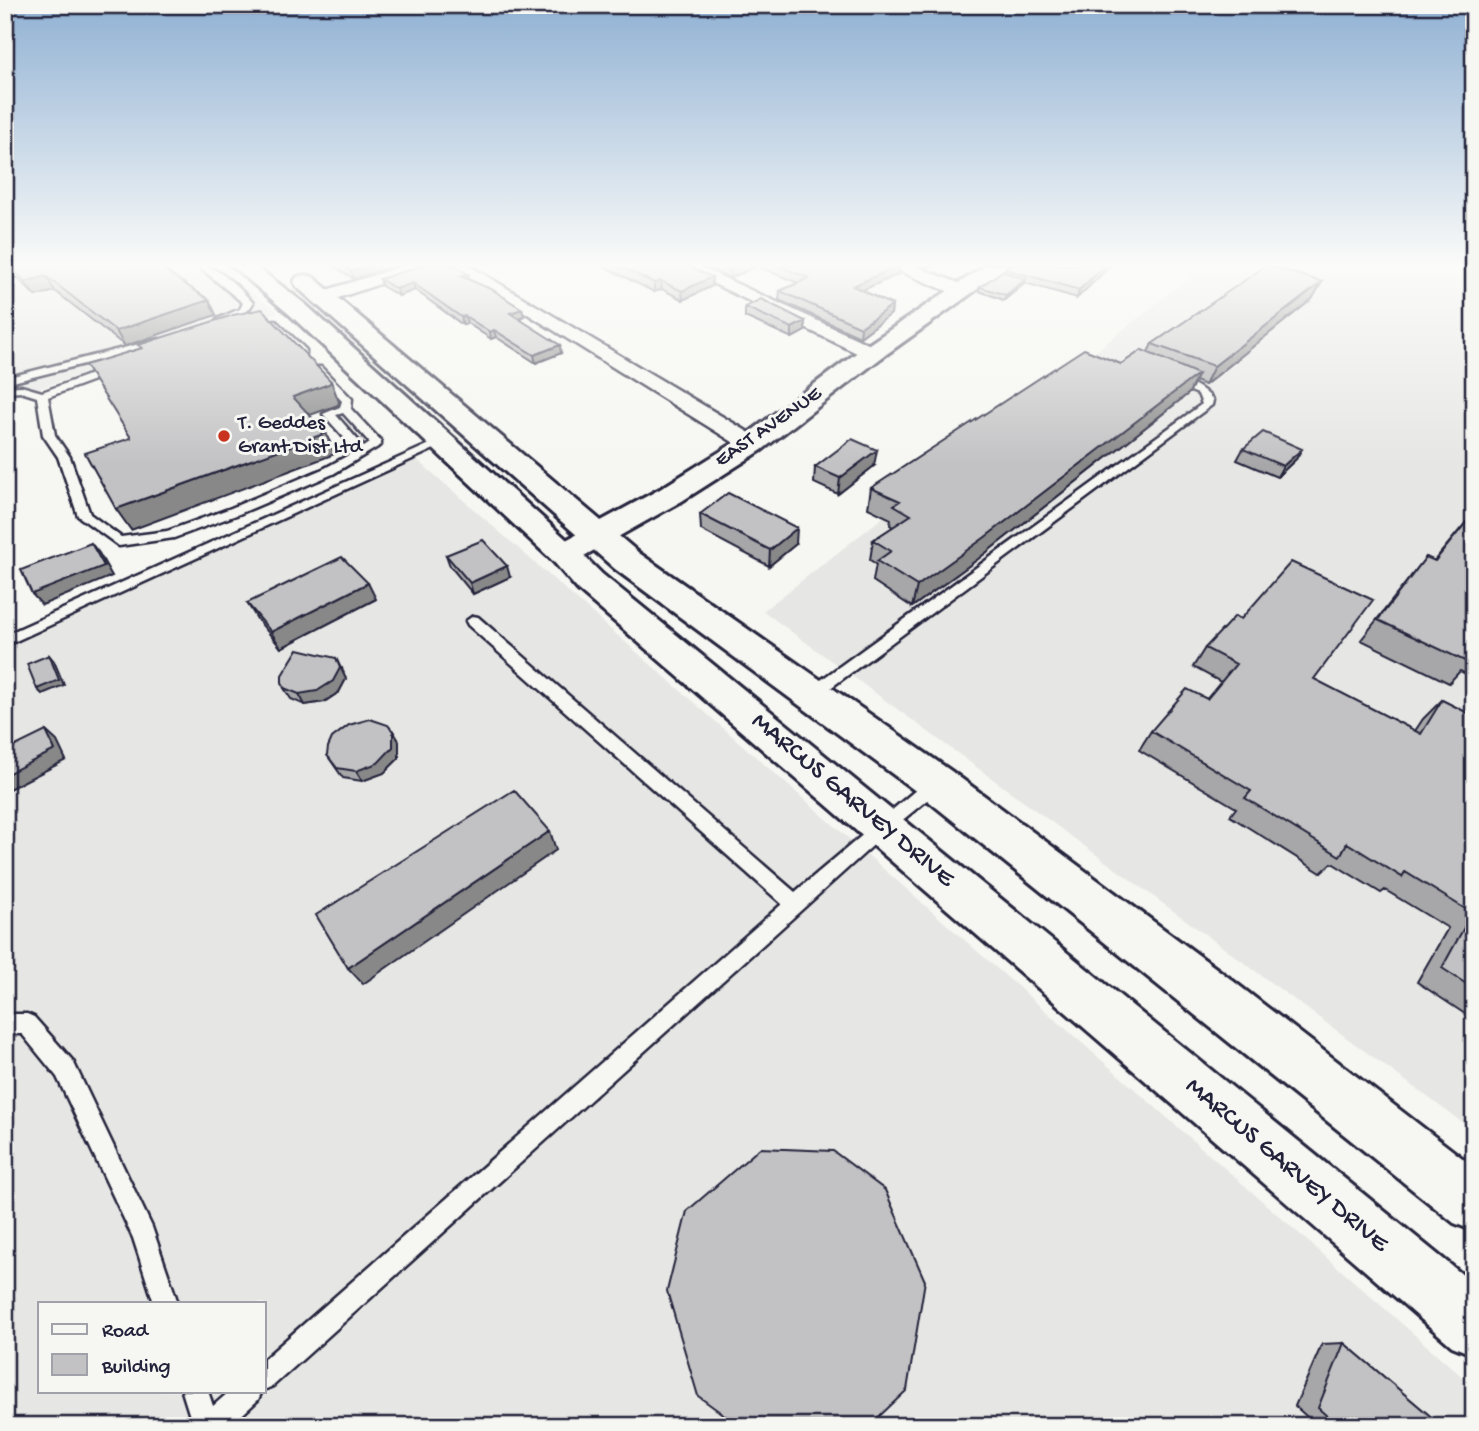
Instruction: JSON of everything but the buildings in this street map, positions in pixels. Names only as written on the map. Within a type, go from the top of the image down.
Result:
[{"type":"main road","name":"MARCUS GARVEY DRIVE","points":[[337,332],[440,442],[564,554],[590,582],[1474,1324]]},
{"type":"main road","name":"MARCUS GARVEY DRIVE","points":[[345,332],[598,534],[627,561],[936,783],[1207,991],[1474,1203]]},
{"type":"main road","name":"EAST AVENUE","points":[[564,554],[671,495],[752,444],[902,332]]},
{"type":"street","points":[[567,332],[752,444]]},
{"type":"street","points":[[826,332],[872,353]]},
{"type":"lane","points":[[283,332],[348,401],[345,409]]},
{"type":"lane","points":[[5,382],[169,338]]},
{"type":"lane","points":[[5,390],[21,389],[42,394],[126,366]]},
{"type":"lane","points":[[812,694],[1207,405],[1208,400],[1202,392],[1153,372]]},
{"type":"lane","points":[[42,394],[49,435],[64,457],[84,516],[119,542],[169,535],[235,510],[329,471],[377,443],[345,409]]},
{"type":"lane","points":[[345,409],[329,414],[363,452]]},
{"type":"lane","points":[[5,641],[72,608],[440,442]]},
{"type":"lane","points":[[473,621],[795,904]]},
{"type":"lane","points":[[266,1375],[883,826],[936,783]]},
{"type":"lane","points":[[5,1024],[27,1024],[65,1069],[144,1235],[166,1302]]},
{"type":"lane","points":[[195,1392],[208,1426],[248,1392]]},
{"type":"shaded area","points":[[5,332],[216,332],[5,399]]},
{"type":"shaded area","points":[[1120,332],[1474,332],[1474,1131],[763,611]]},
{"type":"shaded area","points":[[413,456],[1474,1387],[1474,1426],[5,1426],[5,635],[39,634]]},
{"type":"place","name":"T. Geddes Grant Dist Ltd","points":[[224,436]]}]
